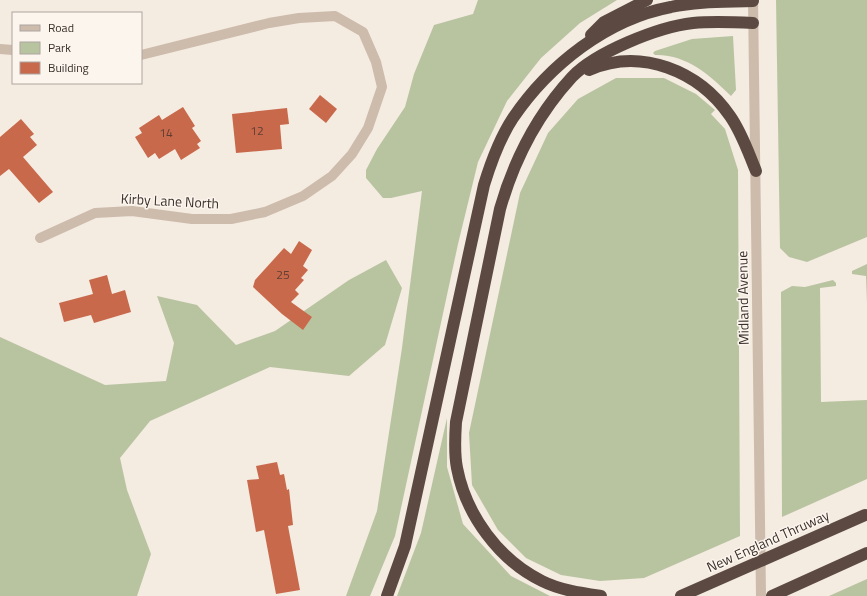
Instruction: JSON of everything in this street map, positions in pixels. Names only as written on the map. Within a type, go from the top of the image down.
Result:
[{"type":"highway","points":[[387,596],[405,546],[484,185],[491,162],[513,119],[546,79],[604,22],[647,0]]},
{"type":"highway","points":[[564,61],[607,31],[649,12],[697,2],[753,1]]},
{"type":"highway","points":[[601,596],[563,589],[543,582],[524,571],[508,559],[488,536],[471,508],[462,488],[457,467],[455,444],[459,401],[500,209],[508,184],[527,138],[573,76],[598,58],[622,45],[649,34],[692,23],[753,23]]},
{"type":"highway","points":[[573,76],[594,67],[620,61],[637,61],[659,64],[679,72],[699,83],[716,98],[730,116],[742,137],[756,171]]},
{"type":"highway","name":"New England Thruway","points":[[681,596],[866,514]]},
{"type":"highway","points":[[772,596],[864,555]]},
{"type":"street","name":"Midland Avenue","points":[[753,1],[762,596]]},
{"type":"street","name":"Kirby Lane North","points":[[40,238],[95,213],[132,211],[192,219],[231,219],[265,212],[303,196],[332,176],[352,154],[368,128],[382,87],[376,62],[363,32],[335,16],[299,18],[269,23],[142,55]]},
{"type":"street","points":[[0,49],[12,50]]},
{"type":"green space","points":[[478,0],[617,0],[580,23],[541,58],[507,101],[478,162],[458,244],[395,536],[370,596],[346,596],[377,511],[402,348],[422,191],[391,198],[383,198],[366,178],[366,170],[377,149],[405,107],[414,74],[434,25],[473,14]]},
{"type":"green space","points":[[776,0],[867,0],[867,237],[807,262],[789,257],[780,248]]},
{"type":"green space","points":[[733,36],[736,90],[731,96],[697,67],[677,58],[655,55],[653,53],[655,51],[692,39]]},
{"type":"green space","points":[[616,78],[664,78],[696,94],[715,110],[711,114],[725,129],[738,170],[740,536],[644,578],[600,581],[561,575],[526,558],[498,530],[472,485],[469,433],[520,193],[548,133],[578,99]]},
{"type":"green space","points":[[386,260],[402,288],[385,345],[349,376],[270,367],[150,421],[120,458],[127,490],[151,554],[137,596],[0,596],[0,337],[105,385],[166,381],[174,343],[157,296],[197,305],[236,345],[275,331],[349,280]]},
{"type":"green space","points":[[867,264],[867,303],[866,276],[852,274],[852,271]]},
{"type":"green space","points":[[833,280],[836,283],[836,286],[820,288],[821,402],[867,400],[867,479],[782,517],[781,292],[792,286],[805,287]]},
{"type":"green space","points":[[447,418],[447,467],[463,524],[511,576],[550,596],[397,596],[421,533]]},
{"type":"green space","points":[[867,579],[867,596],[829,596]]},
{"type":"building","points":[[320,95],[337,109],[326,123],[309,109]]},
{"type":"building","points":[[183,107],[195,126],[192,128],[201,141],[197,144],[200,148],[181,160],[175,149],[159,159],[155,153],[148,158],[135,137],[142,133],[139,128],[159,115],[162,120]]},
{"type":"building","points":[[287,108],[289,124],[280,125],[282,149],[236,153],[232,114]]},
{"type":"building","points":[[21,119],[34,134],[30,137],[37,145],[23,157],[53,192],[39,203],[9,169],[0,176],[0,137]]},
{"type":"building","points":[[299,241],[312,250],[303,266],[308,270],[301,278],[304,280],[295,290],[299,294],[291,302],[312,317],[303,330],[282,314],[253,287],[255,280],[284,248],[291,254]]},
{"type":"building","points":[[107,275],[112,294],[125,290],[131,312],[94,323],[91,315],[64,322],[59,303],[93,294],[89,280]]},
{"type":"building","points":[[277,462],[280,475],[284,474],[287,490],[289,489],[293,525],[288,526],[300,590],[276,594],[264,530],[256,532],[247,480],[259,479],[256,466]]}]
